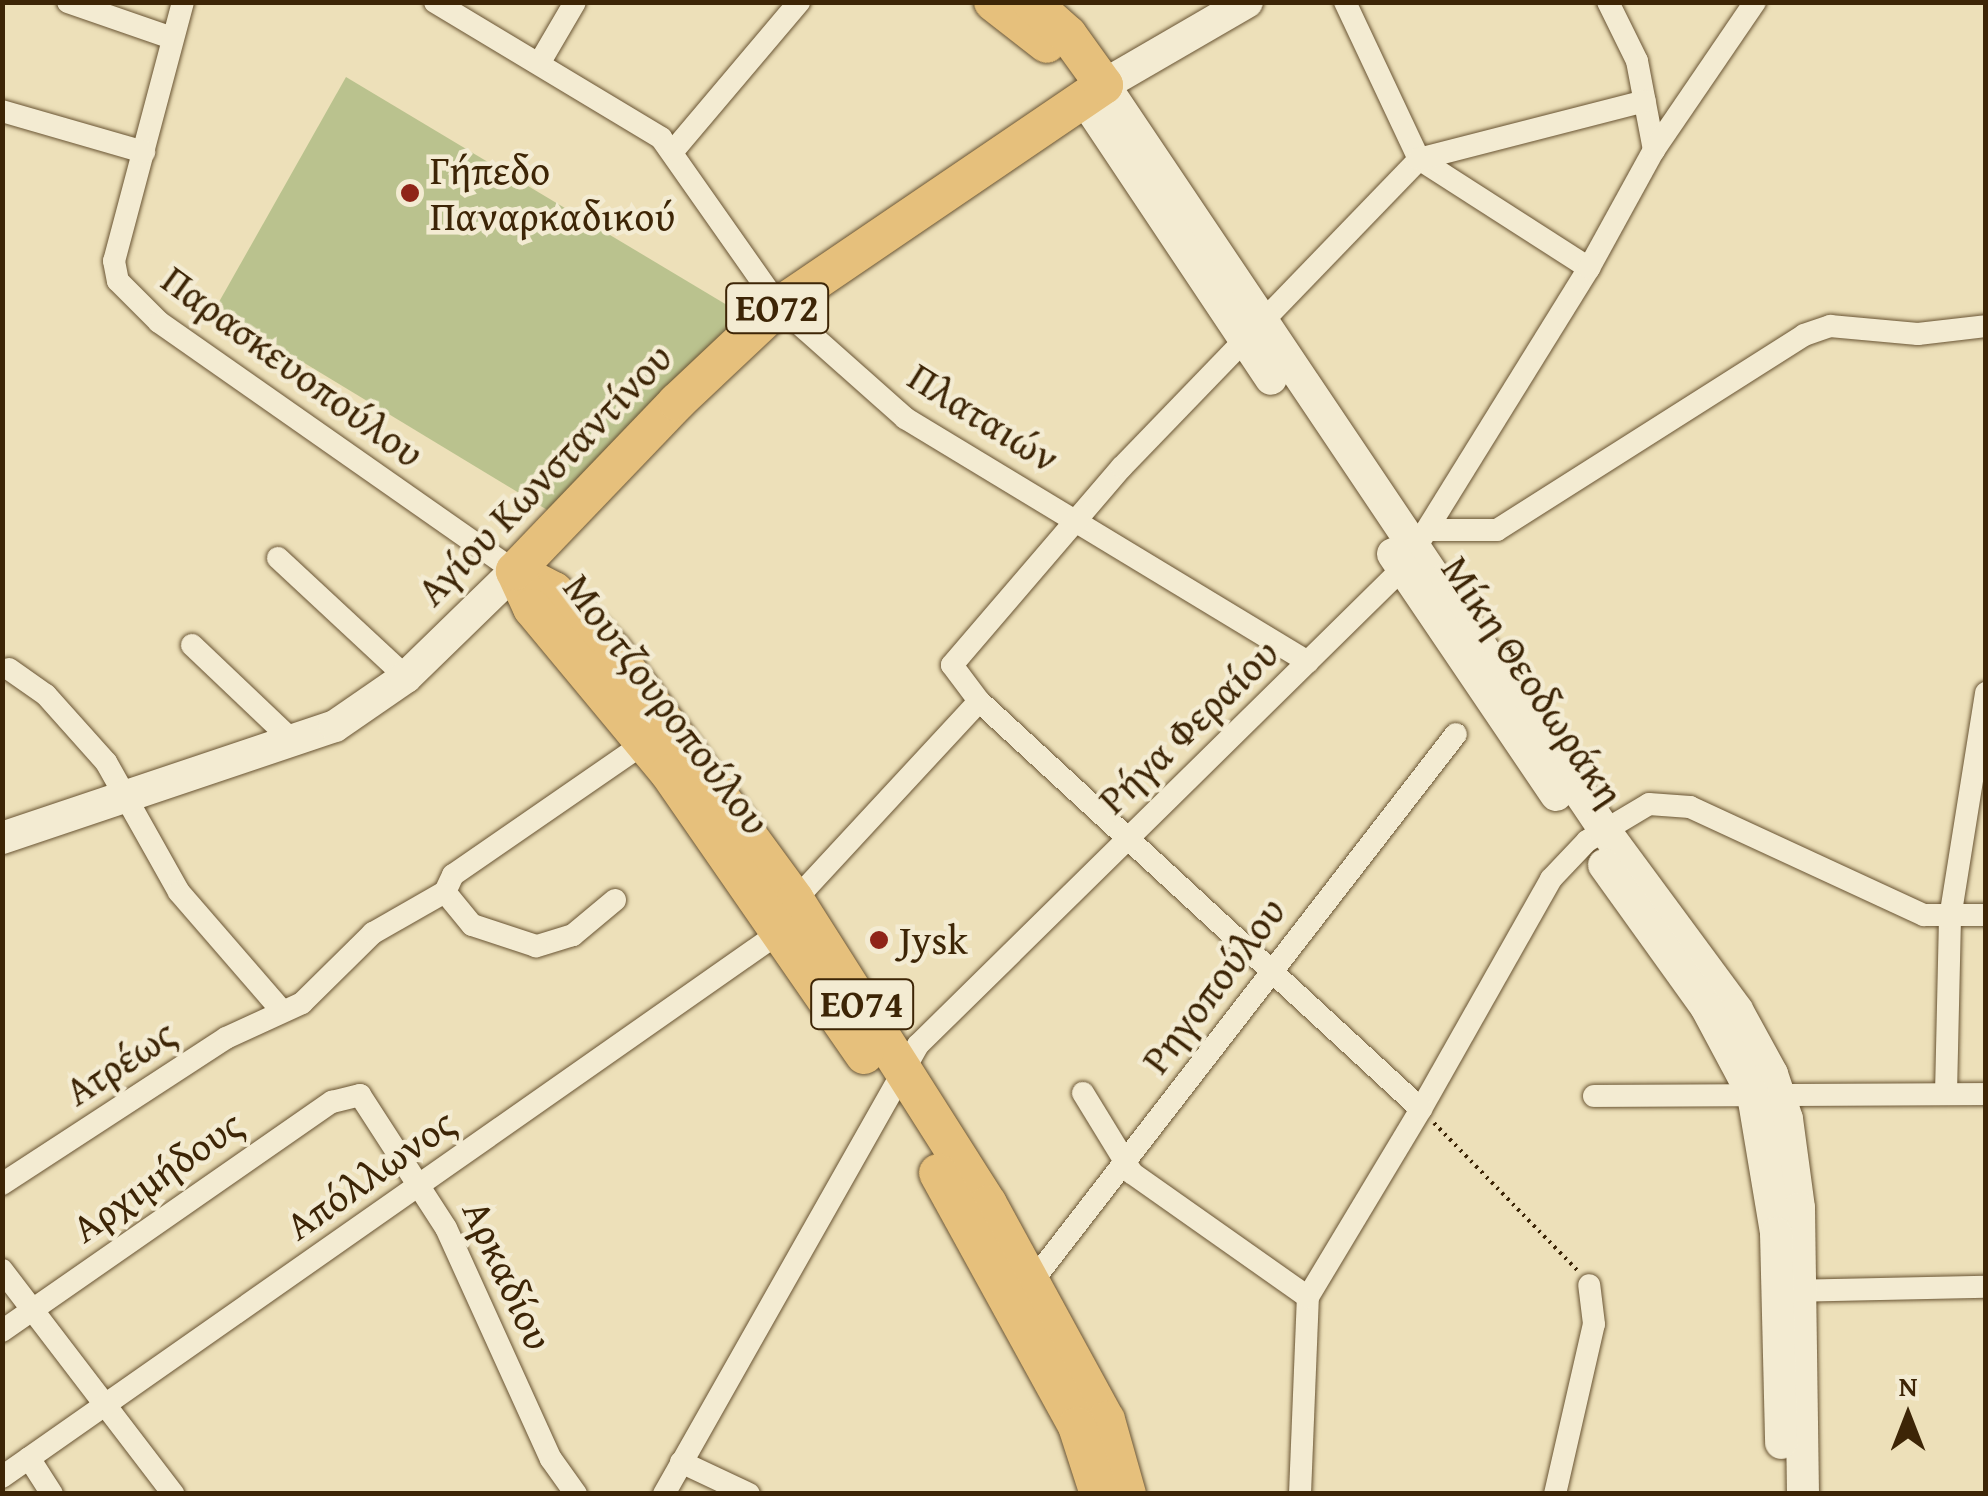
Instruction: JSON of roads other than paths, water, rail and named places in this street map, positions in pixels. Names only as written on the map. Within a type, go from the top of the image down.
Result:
[{"type":"main road","name":"Μίκη Θεοδωράκη","points":[[994,2],[1049,46],[1094,92]]},
{"type":"main road","name":"Μίκη Θεοδωράκη","points":[[1045,7],[1094,92]]},
{"type":"main road","name":"Αγίου Κωνσταντίνου","points":[[514,571],[677,402],[779,306],[1094,92]]},
{"type":"main road","name":"Μουτζουροπούλου","points":[[514,571],[532,608],[788,916]]},
{"type":"main road","name":"Μουτζουροπούλου","points":[[514,571],[554,591],[613,651],[1032,1283],[1106,1420],[1127,1494]]},
{"type":"main road","name":"Μουτζουροπούλου","points":[[895,1080],[1086,1445],[1100,1494]]},
{"type":"street","points":[[68,2],[172,38]]},
{"type":"street","name":"Παρασκευοπούλου","points":[[182,2],[114,261],[118,280],[132,297],[279,410],[514,571]]},
{"type":"street","name":"Πλαταιών","points":[[434,2],[540,62],[674,150],[779,306],[905,418],[1078,518],[1308,662]]},
{"type":"street","points":[[540,62],[575,2]]},
{"type":"street","points":[[674,150],[799,2]]},
{"type":"street","name":"ΕΟ72","points":[[1094,92],[1247,2]]},
{"type":"street","points":[[1344,2],[1419,159],[1588,268]]},
{"type":"street","points":[[1608,2],[1634,49],[1654,150]]},
{"type":"street","name":"Ρήγα Φεραίου","points":[[664,1494],[895,1080],[952,1005],[1308,662],[1415,549],[1588,268],[1654,150],[1755,2]]},
{"type":"street","name":"Μίκη Θεοδωράκη","points":[[1094,92],[1252,331],[1415,549],[1595,835],[1737,1010],[1768,1095],[1791,1291],[1802,1494]]},
{"type":"street","points":[[1421,1109],[1269,973],[1130,836],[979,701],[952,666],[1078,518],[1419,159],[1645,101]]},
{"type":"street","points":[[2,111],[144,152]]},
{"type":"street","points":[[1415,549],[1496,530],[1804,334],[1830,326],[1918,334],[1986,326]]},
{"type":"street","points":[[278,558],[406,677]]},
{"type":"street","name":"Αγίου Κωνσταντίνου","points":[[2,838],[294,742],[354,715],[406,677],[514,571]]},
{"type":"street","points":[[192,645],[294,742]]},
{"type":"street","points":[[9,669],[46,694],[95,748],[127,796],[180,892],[282,1011]]},
{"type":"street","points":[[1946,1094],[1950,918],[1986,692]]},
{"type":"street","name":"Απόλλωνος","points":[[2,1477],[422,1184],[788,916],[979,701]]},
{"type":"street","name":"Ρηγοπούλου","points":[[1032,1283],[1456,734]]},
{"type":"street","name":"Ατρέως","points":[[2,1184],[226,1038],[302,1002],[373,933],[445,892],[453,875],[646,742]]},
{"type":"street","points":[[1300,1494],[1308,1297],[1421,1109],[1540,897],[1595,835],[1649,804],[1672,801],[1924,914],[1950,918],[1986,915]]},
{"type":"street","points":[[445,892],[472,925],[536,946],[573,935],[615,900]]},
{"type":"street","points":[[1083,1093],[1123,1165],[1308,1297]]},
{"type":"street","points":[[1594,1096],[1986,1094]]},
{"type":"street","name":"Αρκαδίου","points":[[360,1095],[422,1184],[551,1459],[576,1494]]},
{"type":"street","name":"Αρχιμήδους","points":[[2,1330],[332,1102],[360,1095]]},
{"type":"street","points":[[2,1270],[174,1494]]},
{"type":"street","points":[[1555,1494],[1594,1324],[1589,1285]]},
{"type":"street","points":[[1791,1291],[1986,1287]]},
{"type":"street","name":"Μίκη Θεοδωράκη","points":[[1782,1494],[1791,1291]]},
{"type":"street","points":[[29,1458],[52,1494]]},
{"type":"street","points":[[681,1462],[749,1494]]},
{"type":"place","name":"Γήπεδο Παναρκαδικού","points":[[410,193]]},
{"type":"place","name":"Jysk","points":[[879,940]]}]
